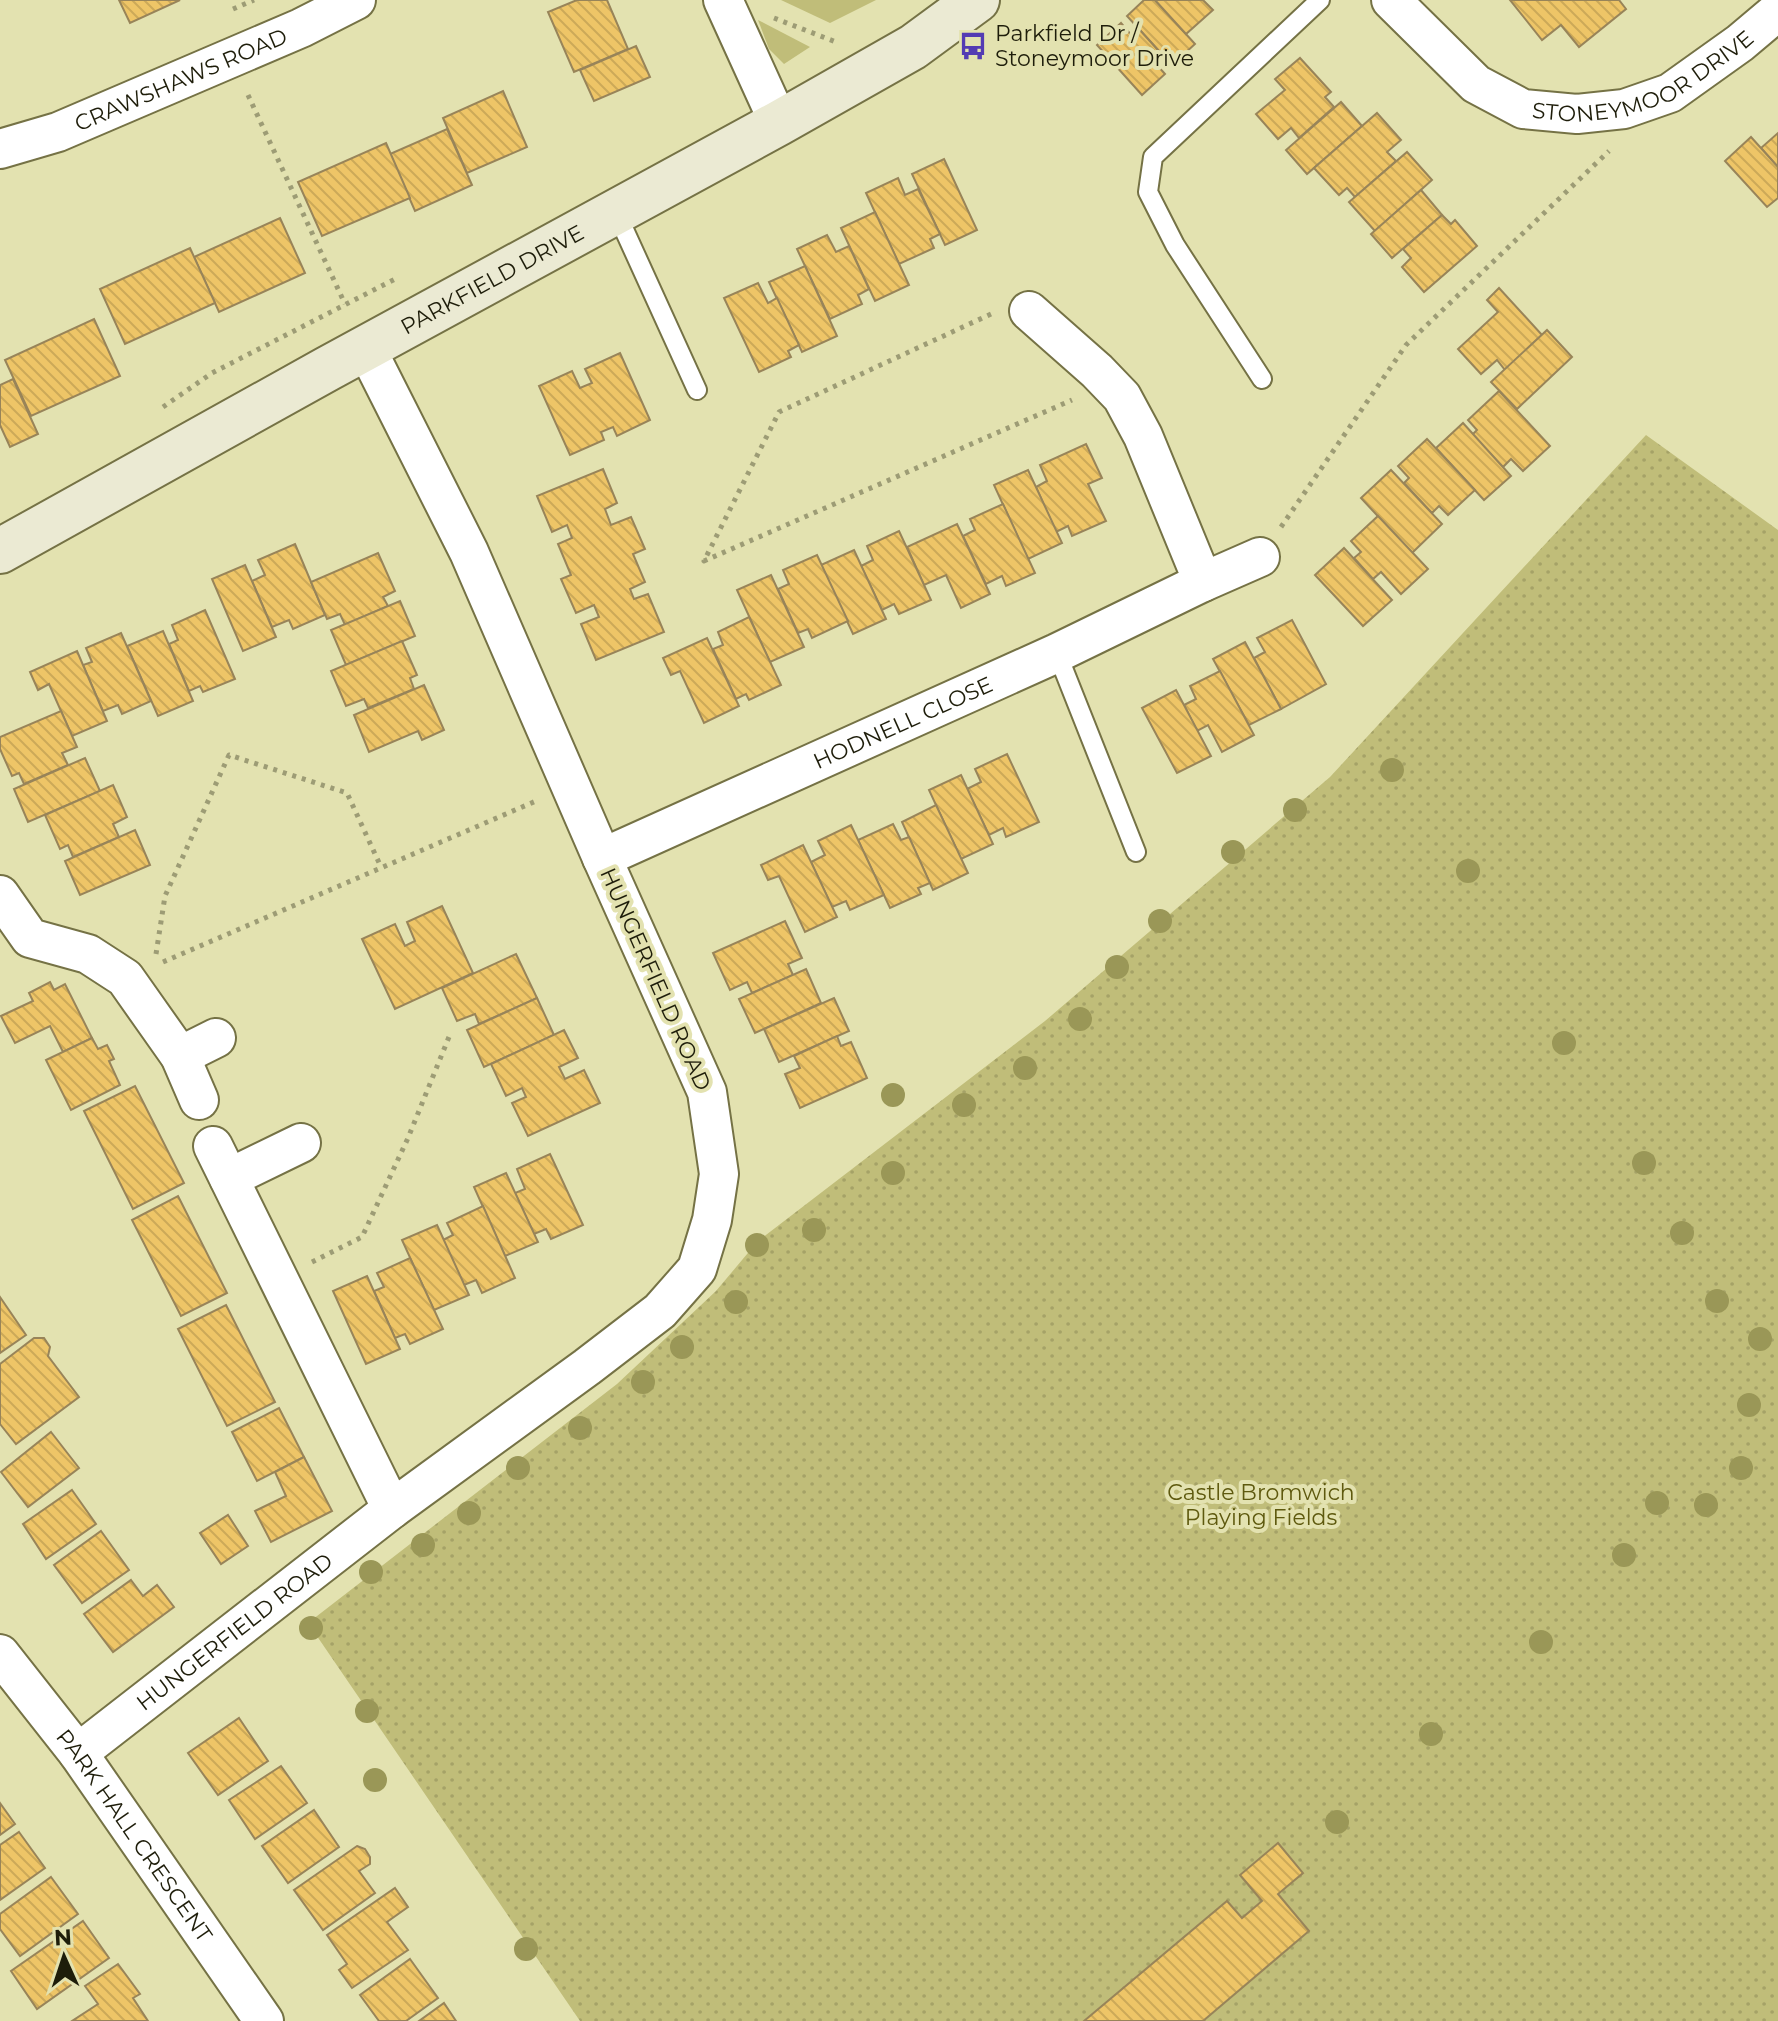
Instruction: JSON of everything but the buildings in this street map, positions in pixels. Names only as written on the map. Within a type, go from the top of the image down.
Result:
[{"type":"street","name":"CRAWSHAWS ROAD","points":[[0,149],[58,132],[231,58],[294,14],[356,0]]},
{"type":"street","points":[[723,0],[779,123]]},
{"type":"street","name":"PARKFIELD DRIVE","points":[[0,551],[779,123],[913,47],[977,0]]},
{"type":"street","name":"STONEYMOOR DRIVE","points":[[1391,0],[1476,84],[1523,109],[1577,114],[1624,109],[1670,93],[1740,43],[1778,11]]},
{"type":"street","points":[[1029,311],[1122,397],[1143,436],[1203,582]]},
{"type":"street","name":"HUNGERFIELD ROAD","points":[[78,1753],[392,1509],[660,1311],[697,1269],[712,1220],[719,1174],[707,1092],[469,552],[366,348]]},
{"type":"street","name":"HODNELL CLOSE","points":[[602,858],[1057,653],[1260,557]]},
{"type":"street","points":[[0,895],[30,938],[88,954],[125,978],[180,1056],[199,1100]]},
{"type":"street","points":[[180,1056],[216,1038]]},
{"type":"street","points":[[301,1143],[221,1162],[392,1509]]},
{"type":"street","name":"PARK HALL CRESCENT","points":[[0,1654],[78,1753],[264,2021]]},
{"type":"lane","points":[[1262,379],[1175,245],[1148,192],[1153,157],[1320,0]]},
{"type":"lane","points":[[616,212],[697,390]]},
{"type":"lane","points":[[1057,653],[1136,852]]},
{"type":"path","points":[[769,16],[836,42]]},
{"type":"path","points":[[231,58],[366,348]]},
{"type":"path","points":[[1260,557],[1406,345],[1612,148]]},
{"type":"path","points":[[1029,311],[998,311],[779,412],[704,561],[1110,384]]},
{"type":"path","points":[[381,867],[347,793],[229,755],[165,896],[154,966],[571,786]]},
{"type":"path","points":[[279,1280],[362,1237],[408,1138],[451,1032]]},
{"type":"green space","points":[[781,0],[876,0],[830,23]]},
{"type":"green space","points":[[758,20],[810,47],[784,64],[769,49]]},
{"type":"green space","name":"Castle Bromwich Playing Fields","points":[[1646,435],[1778,530],[1778,2021],[580,2021],[308,1623],[617,1384],[716,1291],[758,1241],[1045,1021],[1330,777]]},
{"type":"place","name":"Parkfield Dr / Stoneymoor Drive","points":[[973,46]]}]
